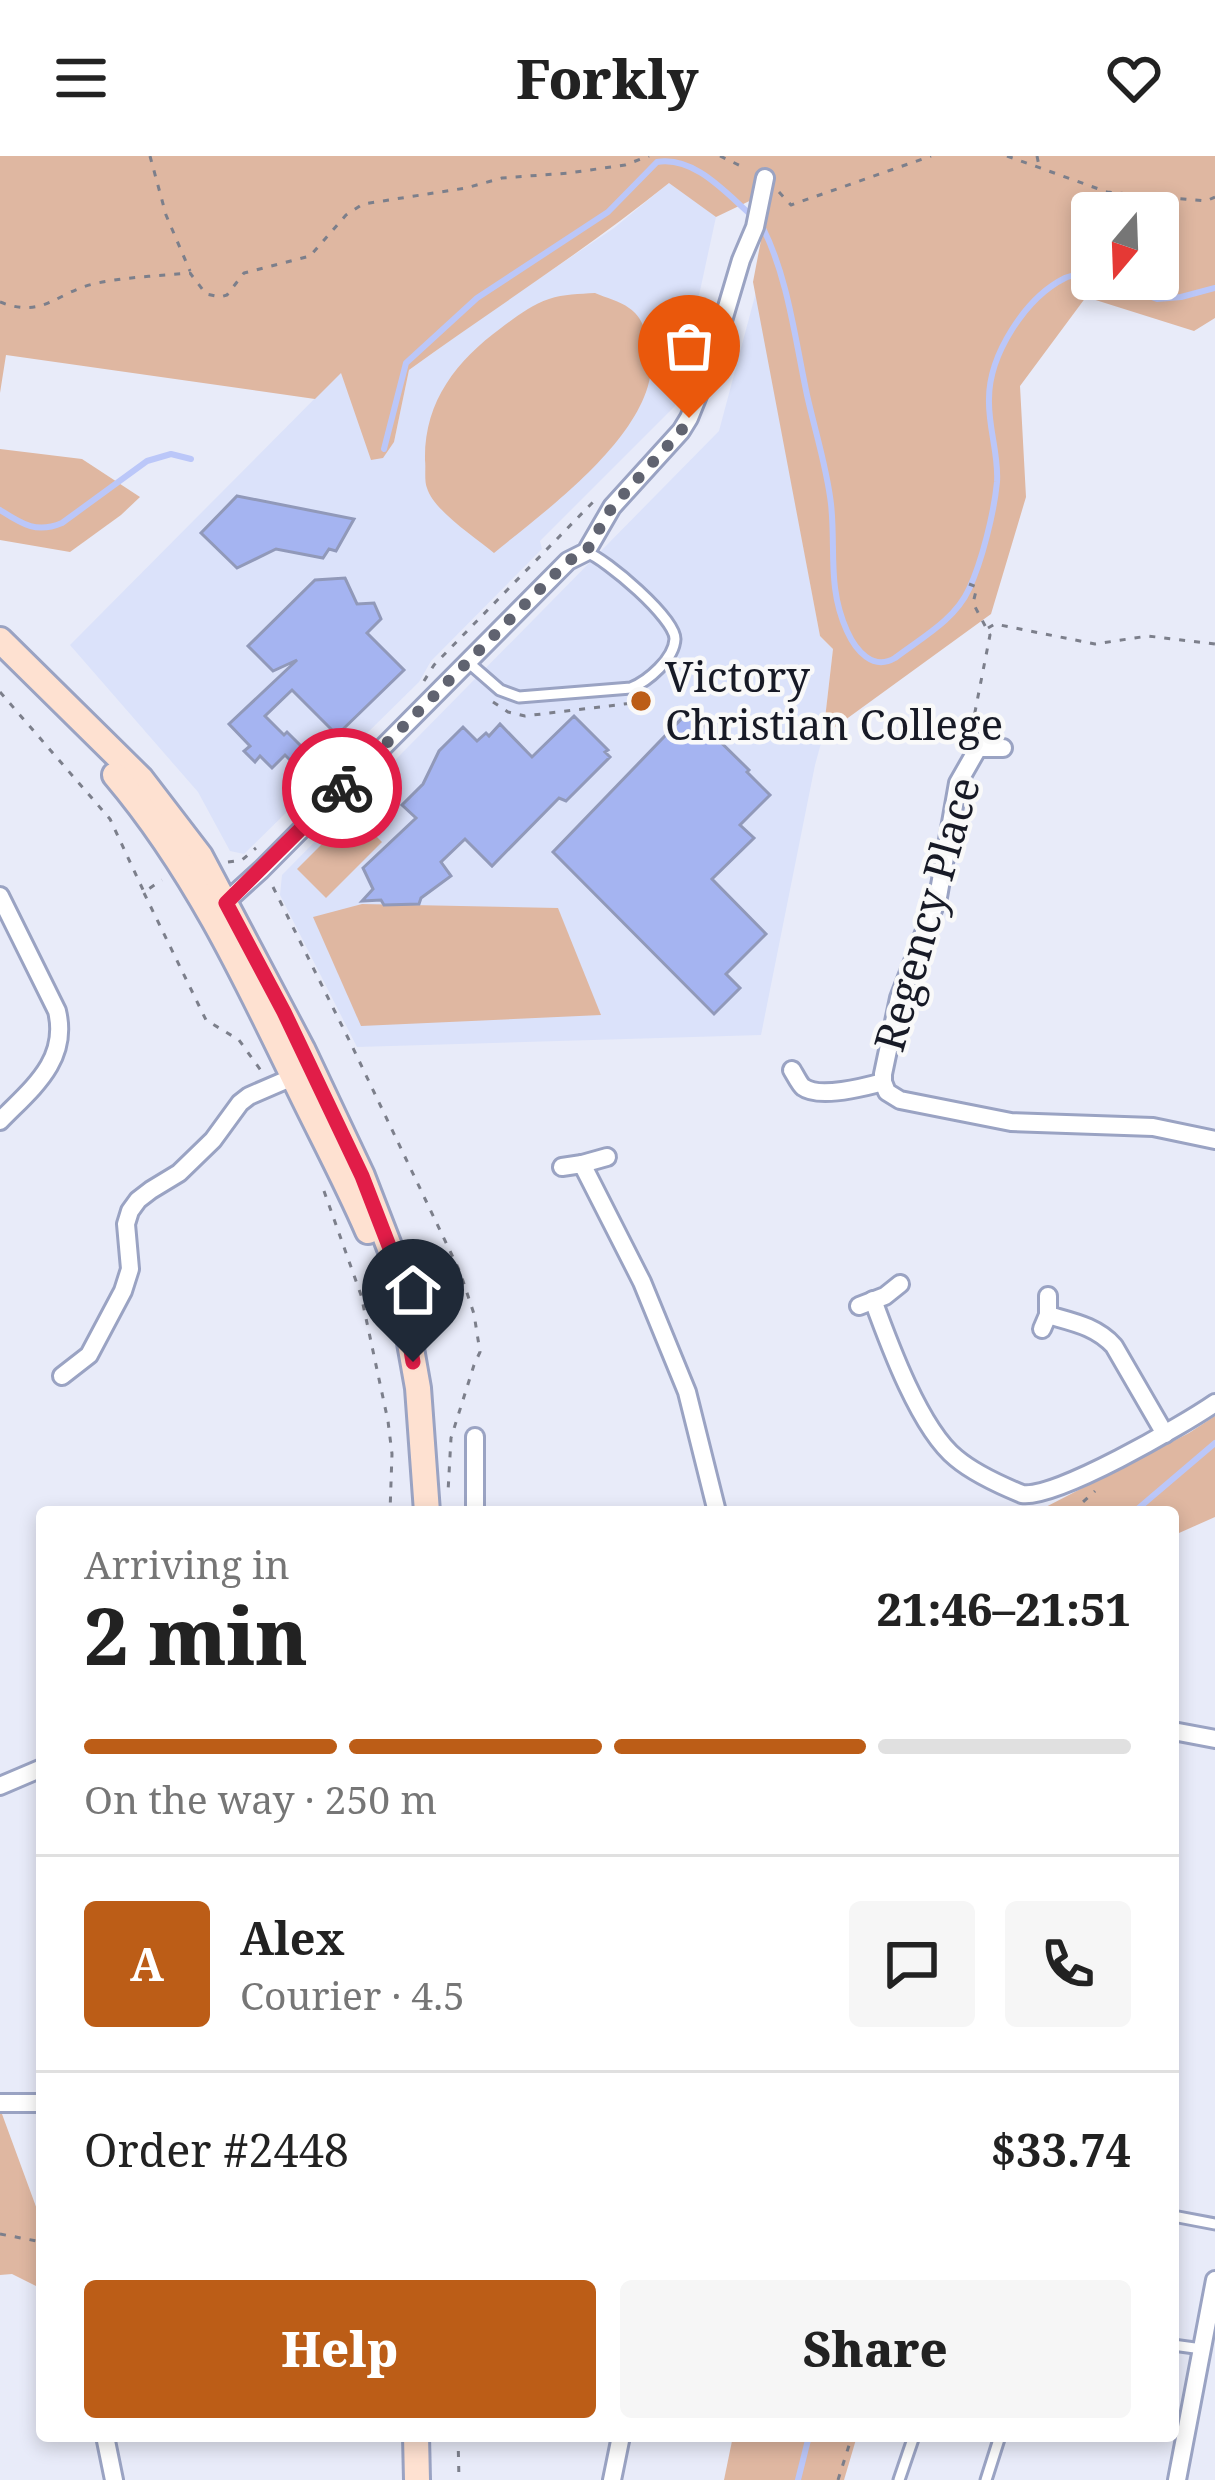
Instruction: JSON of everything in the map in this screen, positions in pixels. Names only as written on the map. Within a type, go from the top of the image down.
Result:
[{"type":"main road","points":[[0,641],[192,862],[284,1012],[362,1176],[396,1264],[418,1388],[427,1506]]},
{"type":"main road","points":[[219,908],[282,1082],[375,1248],[413,1362]]},
{"type":"main road","points":[[416,2442],[417,2480]]},
{"type":"street","points":[[219,908],[568,561],[586,552],[612,507],[681,431],[694,406],[755,227],[765,178]]},
{"type":"street","name":"Regency Place","points":[[1003,748],[971,741],[958,783],[938,897],[899,998],[883,1082],[887,1092],[900,1100],[1011,1122],[1153,1127],[1215,1140]]},
{"type":"street","points":[[0,896],[57,1011],[60,1032],[56,1055],[46,1073],[0,1121]]},
{"type":"street","name":"Regency Place","points":[[792,1070],[803,1087],[818,1091],[883,1082]]},
{"type":"street","points":[[62,1376],[89,1355],[126,1285],[130,1262],[125,1224],[130,1211],[200,1153],[240,1103],[282,1082]]},
{"type":"street","points":[[562,1167],[607,1157]]},
{"type":"street","points":[[582,1164],[642,1282],[687,1392],[716,1506]]},
{"type":"street","points":[[900,1284],[866,1303],[931,1431],[955,1458],[1022,1494],[1044,1493],[1165,1434],[1215,1402]]},
{"type":"street","points":[[1048,1296],[1045,1322],[1083,1325],[1106,1336],[1165,1434]]},
{"type":"street","points":[[475,1506],[476,1437]]},
{"type":"street","points":[[1179,1732],[1215,1738]]},
{"type":"street","points":[[0,1786],[36,1771]]},
{"type":"street","points":[[0,2103],[36,2103]]},
{"type":"street","points":[[1177,2480],[1215,2280]]},
{"type":"street","points":[[105,2442],[114,2480]]},
{"type":"street","points":[[612,2480],[620,2442]]},
{"type":"lane","points":[[469,663],[500,690],[520,697],[631,688],[665,661],[674,632],[616,571],[586,552]]},
{"type":"lane","points":[[1179,2217],[1215,2224]]},
{"type":"lane","points":[[1179,2345],[1202,2349]]},
{"type":"lane","points":[[899,2480],[912,2442]]},
{"type":"lane","points":[[986,2480],[998,2442]]},
{"type":"path","points":[[150,156],[166,214],[190,273],[206,294],[220,297],[244,273],[310,256],[346,214],[363,205],[502,178],[625,165],[649,156]]},
{"type":"path","points":[[720,156],[765,178],[791,205],[931,156]]},
{"type":"path","points":[[1006,156],[1107,192],[1206,201],[1215,196]]},
{"type":"path","points":[[1037,156],[1040,168]]},
{"type":"path","points":[[0,302],[38,307],[94,284],[190,273]]},
{"type":"path","points":[[423,684],[434,665],[605,490]]},
{"type":"path","points":[[971,741],[989,635],[973,603],[977,587],[972,585]]},
{"type":"path","points":[[988,628],[994,624],[1095,644],[1148,636],[1215,644]]},
{"type":"path","points":[[485,694],[502,709],[525,716],[633,705],[631,688]]},
{"type":"path","points":[[0,692],[110,819],[206,1020],[238,1040],[282,1082]]},
{"type":"path","points":[[144,892],[214,848],[222,859],[233,862],[248,856],[263,841]]},
{"type":"path","points":[[274,878],[270,882],[450,1251],[474,1314],[480,1352],[452,1438],[448,1496]]},
{"type":"path","points":[[322,1184],[362,1294],[388,1421],[390,1506]]},
{"type":"path","points":[[0,2234],[36,2241]]},
{"type":"path","points":[[458,2442],[459,2480]]},
{"type":"path","points":[[838,2480],[850,2442]]},
{"type":"shaded area","points":[[0,156],[1215,156],[1215,318],[1194,331],[1096,300],[1179,300],[1179,192],[1071,192],[1071,300],[1084,300],[1020,386],[1026,497],[991,614],[823,736],[833,649],[820,636],[753,282],[766,214],[762,195],[716,217],[669,183],[409,370],[394,442],[383,458],[371,460],[341,373],[315,399],[6,355],[0,393]]},
{"type":"shaded area","points":[[670,182],[716,217],[675,406],[540,541],[542,549],[431,661],[419,682],[244,854],[230,851],[198,792],[70,645],[341,372],[371,459],[394,442],[409,370],[614,228]]},
{"type":"shaded area","name":"Victory Christian College","points":[[756,292],[820,636],[833,649],[823,736],[761,1035],[357,1047],[280,895],[282,875],[719,431]]},
{"type":"shaded area","points":[[595,293],[625,306],[643,326],[650,348],[650,377],[640,406],[598,463],[494,553],[446,514],[427,488],[426,439],[437,401],[470,354],[518,316],[555,297]]},
{"type":"shaded area","points":[[0,449],[82,459],[140,497],[70,552],[0,540]]},
{"type":"shaded area","points":[[353,813],[382,842],[326,898],[297,869]]},
{"type":"shaded area","points":[[362,904],[558,908],[601,1015],[361,1026],[313,917]]},
{"type":"shaded area","points":[[1215,1416],[1215,1517],[1179,1533],[1179,1506],[1048,1506]]},
{"type":"shaded area","points":[[2,2114],[36,2207],[36,2286],[12,2274],[0,2275]]},
{"type":"shaded area","points":[[732,2442],[855,2442],[844,2480],[724,2480]]},
{"type":"building","points":[[237,496],[354,519],[336,551],[329,549],[323,558],[276,549],[237,568],[201,533]]},
{"type":"building","points":[[345,578],[357,604],[374,603],[381,619],[367,633],[404,670],[337,735],[292,690],[265,716],[303,748],[290,760],[285,755],[272,768],[260,756],[255,762],[244,751],[250,746],[229,724],[297,660],[273,671],[248,646],[315,580]]},
{"type":"building","points":[[689,711],[770,795],[740,825],[754,838],[712,879],[766,934],[726,974],[740,988],[714,1014],[553,852]]},
{"type":"building","points":[[574,716],[610,757],[566,801],[559,798],[492,866],[465,839],[441,862],[451,876],[419,904],[362,901],[373,889],[363,868],[416,818],[402,805],[423,784],[439,751],[463,727],[477,741],[500,724],[532,757]]},
{"type":"waterway","points":[[384,449],[406,363],[477,298],[608,212],[657,162],[696,170],[750,214]]},
{"type":"waterway","points":[[762,226],[784,287],[827,477],[834,583],[841,615],[855,645],[879,662],[895,658],[946,619],[974,578],[995,494],[989,399],[995,364],[1023,313],[1050,287],[1071,276]]},
{"type":"waterway","points":[[1179,297],[1215,288]]},
{"type":"waterway","points":[[0,510],[30,526],[53,526],[147,461],[171,454],[191,459]]},
{"type":"waterway","points":[[1141,1506],[1215,1443]]},
{"type":"waterway","points":[[798,2480],[808,2442]]},
{"type":"way so far","points":[[342,788],[568,561],[586,552],[612,507],[689,418]]},
{"type":"place","name":"Victory Christian College","points":[[641,701]]},
{"type":"route","points":[[342,788],[226,903],[362,1176],[396,1264],[413,1362]]}]
